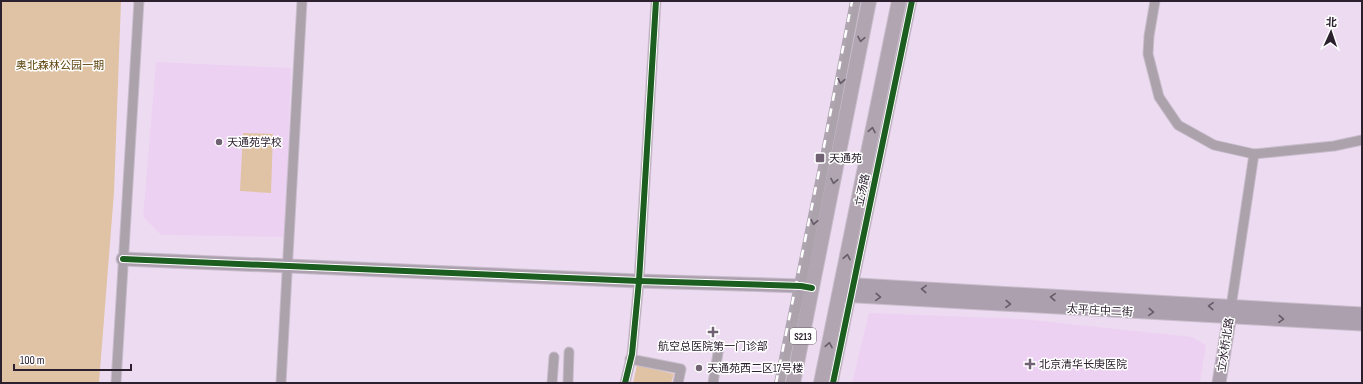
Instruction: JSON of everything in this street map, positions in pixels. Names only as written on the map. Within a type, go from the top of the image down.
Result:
[{"type":"main road","name":"S213","points":[[793,383],[807,287],[869,1]]},
{"type":"main road","name":"立汤路","points":[[821,383],[845,290],[899,1]]},
{"type":"street","points":[[116,383],[139,1]]},
{"type":"street","points":[[281,383],[302,1]]},
{"type":"street","points":[[625,383],[630,360],[639,281],[656,1]]},
{"type":"street","name":"S213","points":[[780,383],[807,287],[856,1]]},
{"type":"street","name":"立汤路","points":[[833,383],[845,290],[912,1]]},
{"type":"street","points":[[1155,1],[1149,36],[1148,54],[1160,96],[1178,125],[1214,145],[1254,154],[1334,146],[1362,140]]},
{"type":"street","points":[[1230,312],[1254,154]]},
{"type":"street","points":[[124,259],[807,287]]},
{"type":"street","name":"太平庄中二街","points":[[845,290],[1230,312],[1362,324]]},
{"type":"street","name":"太平庄中二街","points":[[1230,312],[1362,314]]},
{"type":"street","name":"立水桥北路","points":[[1219,383],[1230,312]]},
{"type":"street","points":[[713,383],[719,346]]},
{"type":"street","points":[[568,383],[569,352]]},
{"type":"street","points":[[552,383],[554,357]]},
{"type":"street","points":[[630,360],[681,368],[678,383]]},
{"type":"shaded area","name":"天通苑学校","points":[[156,62],[291,68],[285,237],[161,235],[143,217]]},
{"type":"shaded area","name":"北京清华长庚医院","points":[[869,313],[1022,319],[1192,337],[1206,345],[1200,383],[852,383]]},
{"type":"green space","name":"奥北森林公园一期","points":[[1,1],[121,1],[114,192],[99,383],[1,383]]},
{"type":"green space","points":[[243,133],[273,134],[271,193],[240,191]]},
{"type":"green space","points":[[637,365],[674,374],[671,383],[633,383]]},
{"type":"railway","points":[[776,383],[852,1]]},
{"type":"cycle path","points":[[625,383],[632,354],[639,281],[656,1]]},
{"type":"cycle path","points":[[833,383],[912,1]]},
{"type":"cycle path","points":[[123,259],[639,281],[801,286],[812,288]]},
{"type":"place","name":"天通苑学校","points":[[219,142]]},
{"type":"place","name":"天通苑","points":[[820,158]]},
{"type":"place","name":"航空总医院第一门诊部","points":[[713,332]]},
{"type":"place","name":"北京清华长庚医院","points":[[1030,364]]},
{"type":"place","name":"天通苑西二区17号楼","points":[[699,368]]}]
